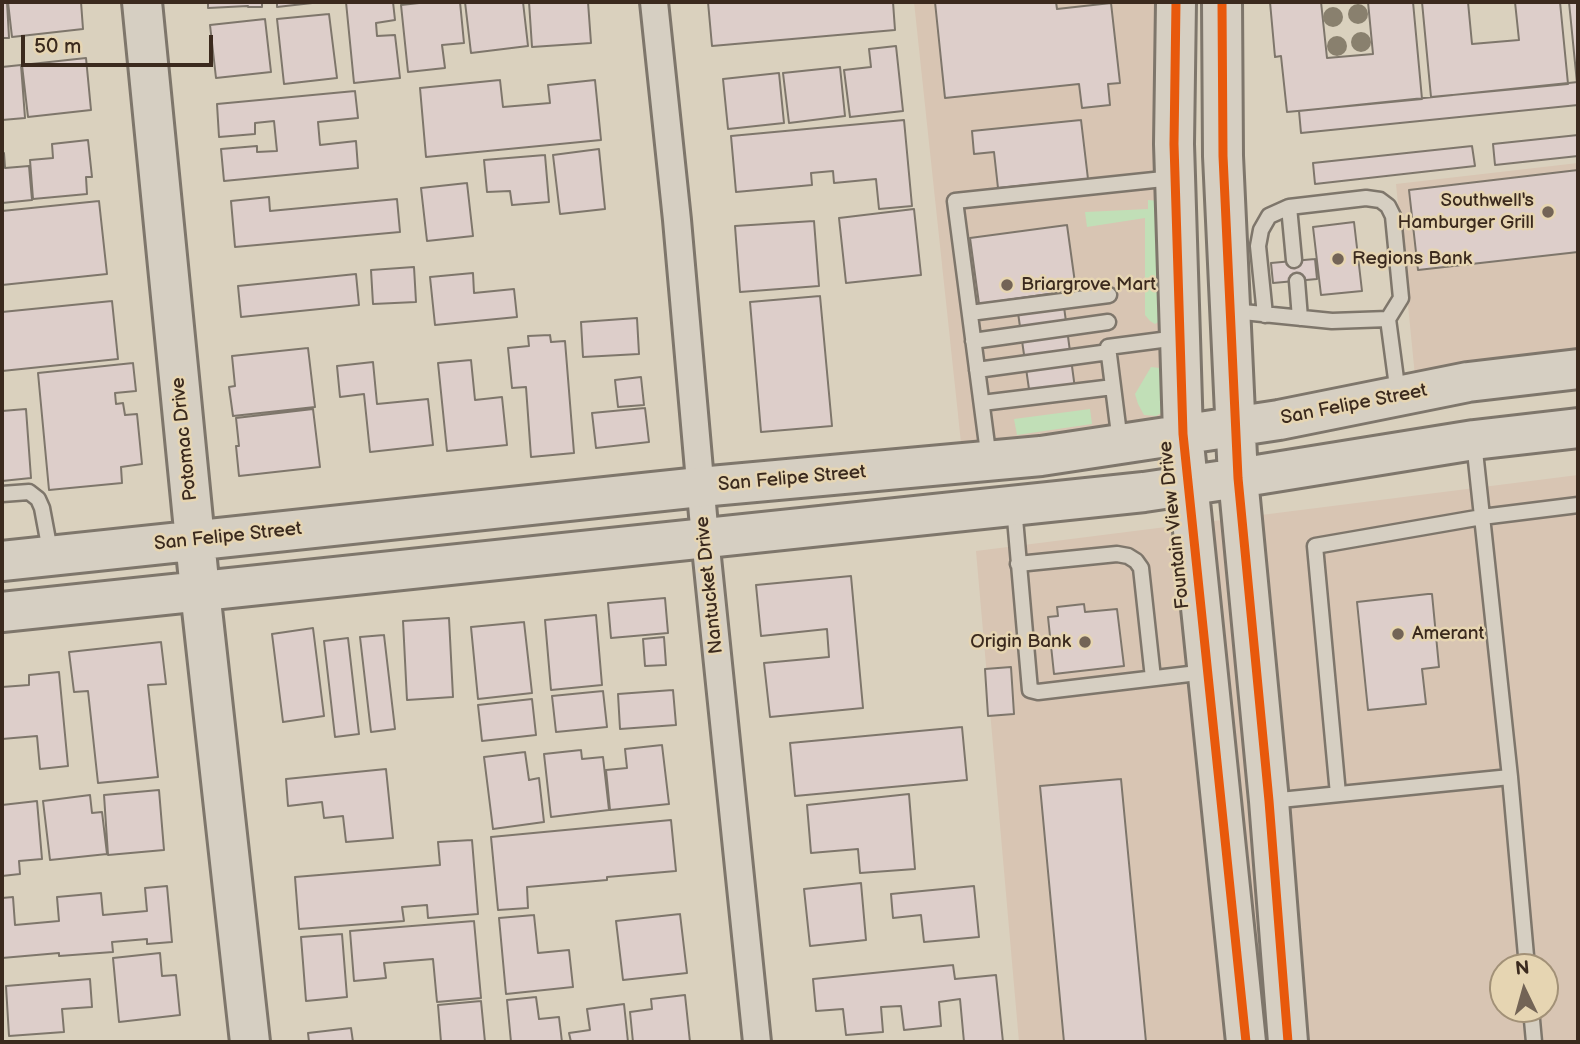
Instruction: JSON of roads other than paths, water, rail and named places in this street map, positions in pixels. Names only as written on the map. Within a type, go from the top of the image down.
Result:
[{"type":"main road","name":"Potomac Drive","points":[[142,2],[200,591],[250,1042]]},
{"type":"main road","name":"Fountain View Drive","points":[[1175,2],[1175,178],[1183,435],[1246,1042]]},
{"type":"main road","points":[[1222,2],[1223,156],[1247,313],[1235,426],[1238,478],[1269,801],[1287,1042]]},
{"type":"main road","name":"San Felipe Street","points":[[2,561],[700,487],[1041,456],[1279,419],[1468,382],[1578,369]]},
{"type":"main road","points":[[2,612],[1144,492],[1474,440],[1578,428]]},
{"type":"street","name":"Nantucket Drive","points":[[654,2],[757,1042]]},
{"type":"lane","points":[[989,461],[955,201],[1175,178]]},
{"type":"lane","points":[[1388,319],[1332,321],[1247,313],[1261,230],[1269,216],[1289,207],[1366,198],[1388,206],[1393,216],[1401,298],[1388,319],[1399,396]]},
{"type":"lane","points":[[1289,207],[1294,260]]},
{"type":"lane","points":[[1297,281],[1300,318]]},
{"type":"lane","points":[[970,313],[1109,295]]},
{"type":"lane","points":[[973,341],[1108,322]]},
{"type":"lane","points":[[1120,443],[1108,347],[1180,338]]},
{"type":"lane","points":[[977,370],[1109,352]]},
{"type":"lane","points":[[982,404],[1113,387]]},
{"type":"lane","points":[[1474,440],[1526,953]]},
{"type":"lane","points":[[2,494],[29,492],[38,499],[51,556]]},
{"type":"lane","points":[[1013,505],[1030,690],[1038,692],[1208,672]]},
{"type":"lane","points":[[1339,794],[1315,546],[1482,517],[1578,505]]},
{"type":"lane","points":[[1018,564],[1117,554],[1136,561],[1141,568],[1153,678]]},
{"type":"lane","points":[[1269,801],[1510,777]]},
{"type":"lane","points":[[1532,1023],[1534,1042]]},
{"type":"place","name":"Southwell's Hamburger Grill","points":[[1548,212]]},
{"type":"place","name":"Regions Bank","points":[[1338,259]]},
{"type":"place","name":"Briargrove Mart","points":[[1007,285]]},
{"type":"place","name":"Amerant","points":[[1398,634]]},
{"type":"place","name":"Origin Bank","points":[[1085,642]]}]
